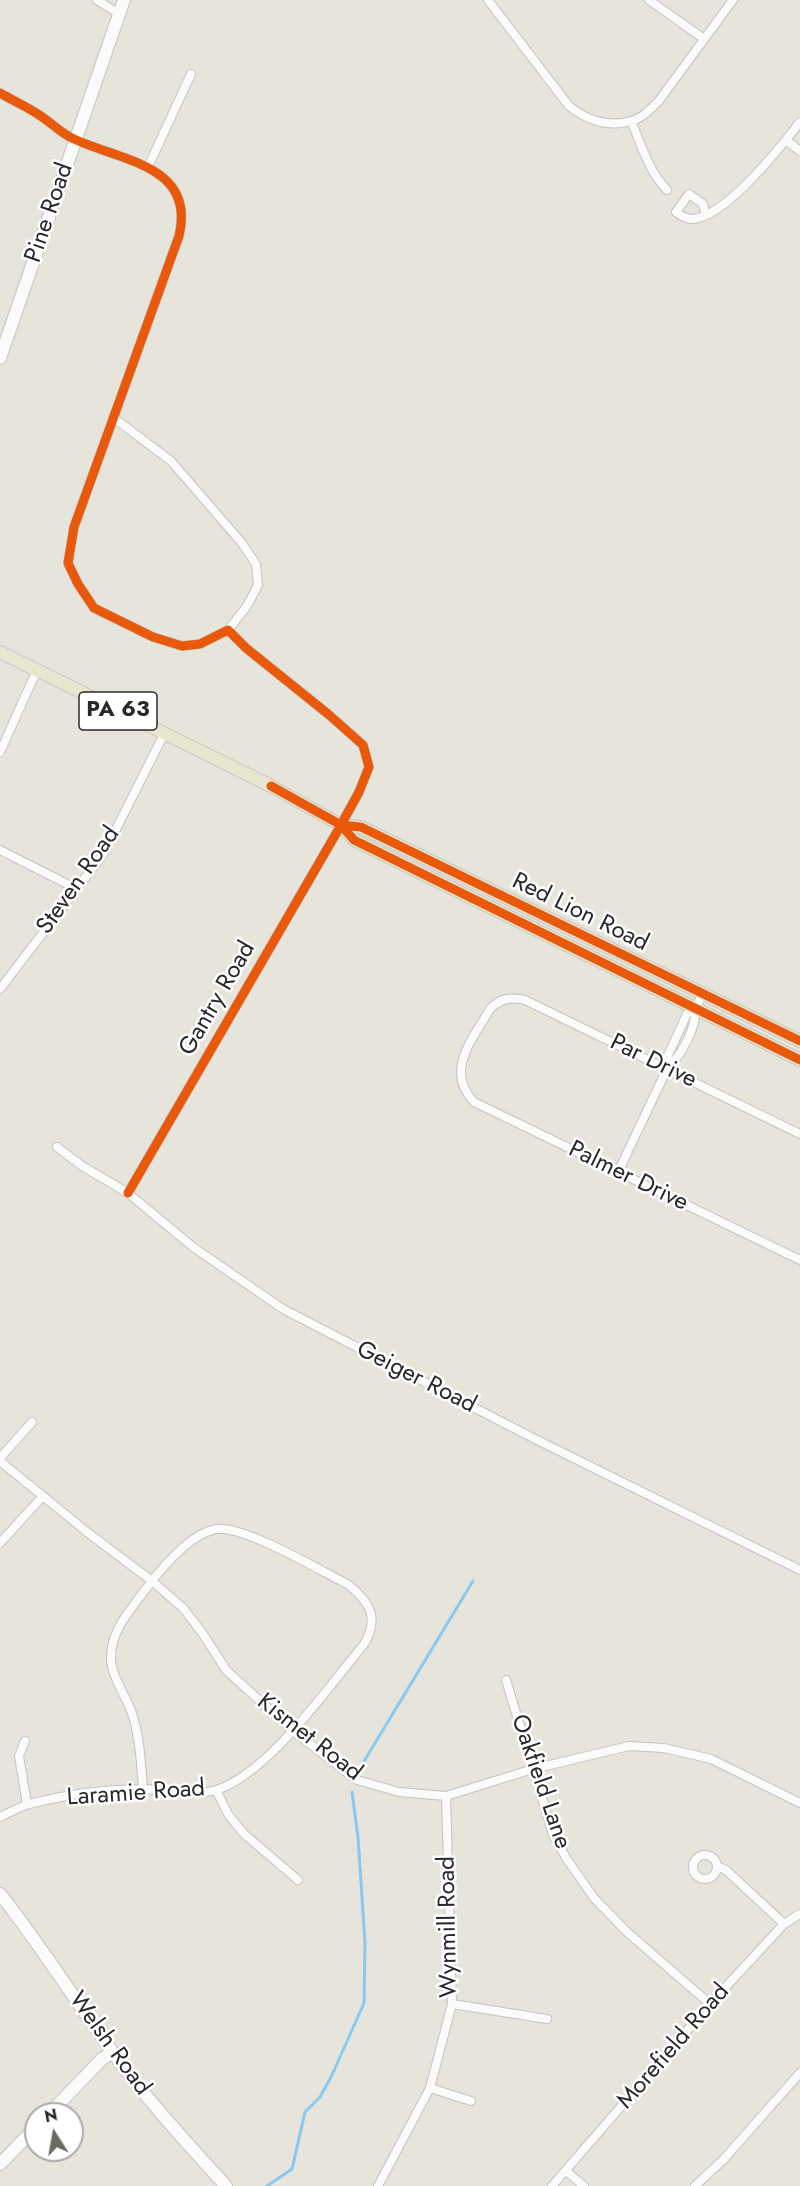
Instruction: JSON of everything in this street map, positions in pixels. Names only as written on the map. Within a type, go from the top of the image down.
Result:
[{"type":"main road","name":"Red Lion Road","points":[[0,652],[271,786],[341,825],[354,840],[800,1060]]},
{"type":"main road","name":"Red Lion Road","points":[[341,825],[361,827],[800,1041]]},
{"type":"street","points":[[97,0],[119,14]]},
{"type":"street","name":"Pine Road","points":[[0,358],[124,0]]},
{"type":"street","points":[[489,0],[569,106],[586,118],[609,123],[632,122],[658,102],[734,0]]},
{"type":"street","points":[[649,0],[704,39]]},
{"type":"street","points":[[148,167],[191,74]]},
{"type":"street","points":[[0,93],[38,114],[62,133],[148,167],[164,178],[177,194],[181,206],[182,222],[74,527],[68,563],[78,584],[94,608],[153,637],[182,646],[200,644],[228,630],[247,606],[258,585],[256,564],[241,542],[171,461],[114,418]]},
{"type":"street","points":[[632,122],[648,165],[655,178],[667,190]]},
{"type":"street","points":[[706,215],[740,192],[799,124]]},
{"type":"street","points":[[786,140],[800,151]]},
{"type":"street","name":"Gantry Road","points":[[128,1193],[341,825],[359,792],[369,767],[363,745],[246,648],[228,630]]},
{"type":"street","points":[[0,752],[38,670]]},
{"type":"street","name":"Steven Road","points":[[0,989],[104,853],[164,734]]},
{"type":"street","points":[[0,850],[77,889]]},
{"type":"street","points":[[618,1172],[667,1069],[677,1058],[696,1019],[696,1007],[704,994]]},
{"type":"street","name":"Par Drive","points":[[463,1087],[460,1074],[461,1063],[490,1009],[504,999],[525,1000],[800,1134]]},
{"type":"street","name":"Palmer Drive","points":[[463,1087],[474,1102],[800,1260]]},
{"type":"street","name":"Geiger Road","points":[[57,1147],[82,1166],[128,1193],[193,1247],[283,1309],[535,1439],[800,1570]]},
{"type":"street","points":[[0,1460],[32,1422]]},
{"type":"street","name":"Kismet Road","points":[[0,1460],[42,1497],[152,1581],[183,1608],[226,1670],[292,1731],[357,1780],[399,1792],[446,1796],[533,1769],[629,1746],[664,1748],[711,1760],[800,1803]]},
{"type":"street","points":[[0,1544],[42,1497]]},
{"type":"street","name":"Laramie Road","points":[[0,1817],[27,1804],[83,1794],[143,1789],[182,1793],[216,1790],[261,1763],[292,1731],[365,1643],[371,1632],[372,1616],[369,1605],[349,1585],[245,1533],[217,1529],[202,1535],[186,1545],[152,1581]]},
{"type":"street","points":[[143,1789],[139,1741],[132,1713],[111,1661],[112,1641],[118,1628],[152,1581]]},
{"type":"street","name":"Oakfield Lane","points":[[506,1680],[553,1834],[566,1858],[594,1898],[627,1932],[710,2004]]},
{"type":"street","points":[[25,1741],[19,1756],[27,1804]]},
{"type":"street","points":[[216,1790],[228,1814],[243,1833],[298,1880]]},
{"type":"street","name":"Wynmill Road","points":[[378,2186],[430,2088],[452,2004],[446,1796]]},
{"type":"street","points":[[717,1866],[726,1870],[784,1924]]},
{"type":"street","name":"Welsh Road","points":[[0,1894],[32,1934],[113,2052],[152,2104],[226,2186]]},
{"type":"street","name":"Morefield Road","points":[[552,2186],[710,2004],[784,1924],[800,1914]]},
{"type":"street","points":[[452,2004],[547,2019]]},
{"type":"street","points":[[61,2102],[102,2059],[113,2052]]},
{"type":"street","points":[[695,2186],[724,2159],[800,2073]]},
{"type":"street","points":[[430,2088],[471,2101]]},
{"type":"street","points":[[0,2164],[24,2139]]},
{"type":"street","points":[[566,2171],[584,2186]]},
{"type":"waterway","points":[[363,1763],[473,1581]]},
{"type":"waterway","points":[[267,2186],[292,2169],[305,2112],[320,2097],[332,2075],[364,2003],[365,1943],[358,1837],[352,1792]]},
{"type":"cycle path","points":[[0,93],[41,116],[69,136],[150,169],[166,180],[176,194],[181,212],[179,236],[74,527],[68,563],[78,584],[94,608],[153,637],[182,646],[200,644],[228,630],[246,648],[363,745],[369,767],[359,792],[341,825],[128,1193]]},
{"type":"cycle path","points":[[271,786],[341,825],[354,840],[800,1060]]},
{"type":"cycle path","points":[[341,825],[361,827],[800,1041]]}]
